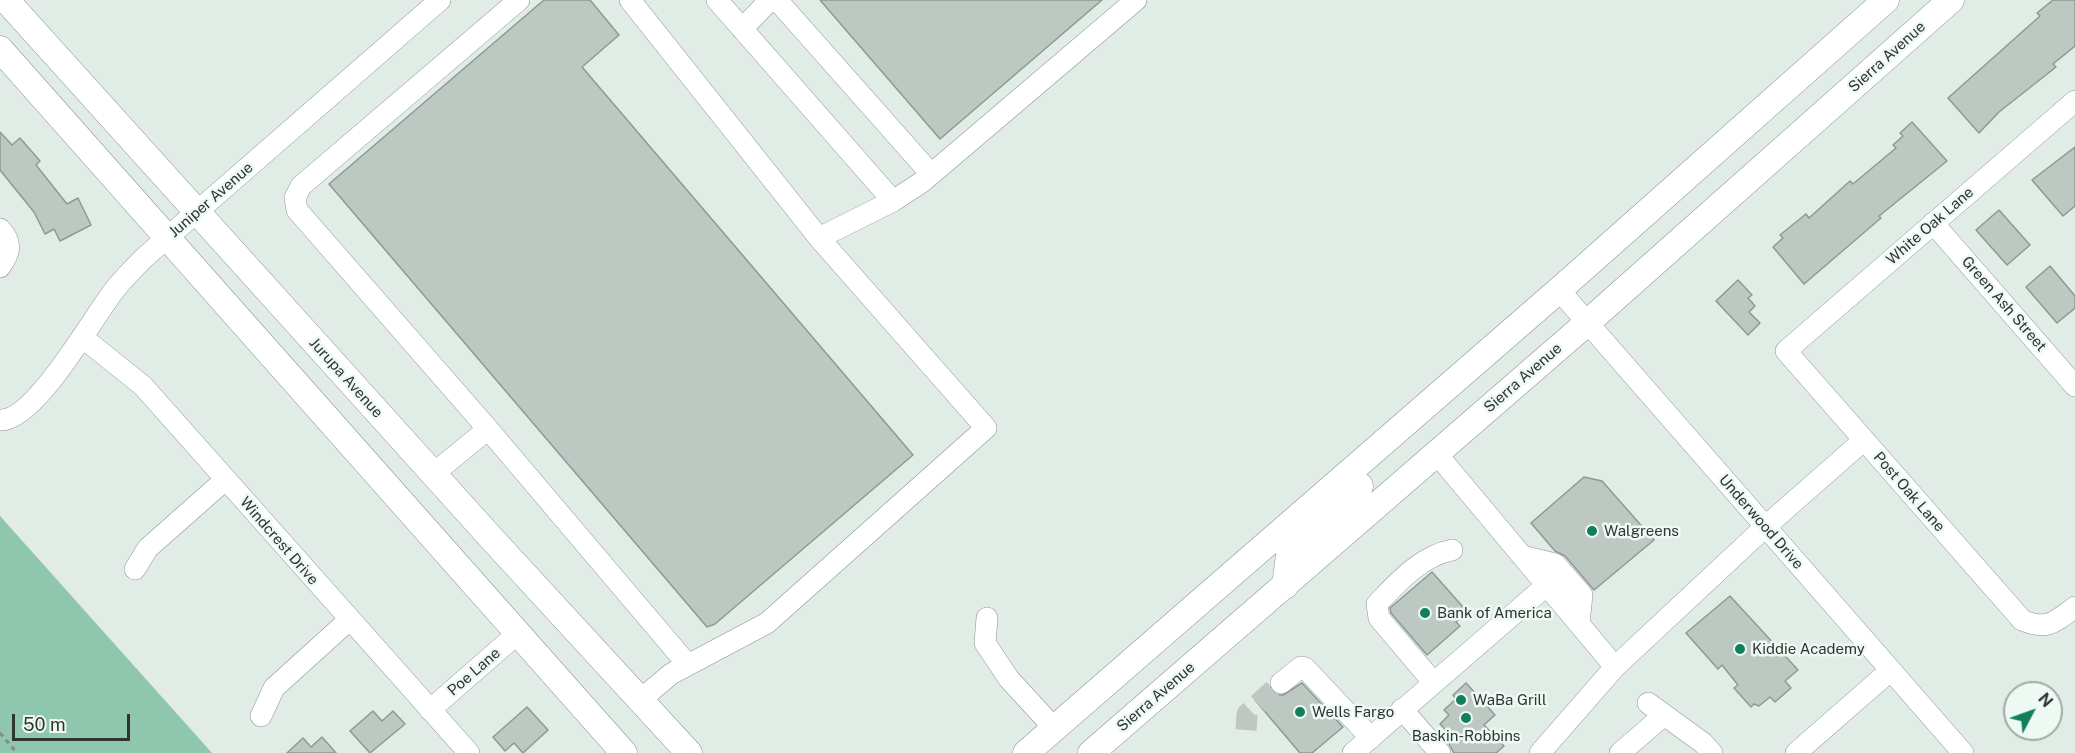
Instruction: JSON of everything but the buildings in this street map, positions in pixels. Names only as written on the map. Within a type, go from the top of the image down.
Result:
[{"type":"main road","name":"Jurupa Avenue","points":[[6,0],[433,474],[689,753]]},
{"type":"main road","points":[[1026,753],[1559,290],[1886,0]]},
{"type":"main road","name":"Sierra Avenue","points":[[1091,753],[1587,323],[1951,0]]},
{"type":"main road","points":[[0,49],[624,753]]},
{"type":"main road","points":[[1286,586],[1289,555],[1298,542],[1396,453],[1433,399]]},
{"type":"street","name":"Juniper Avenue","points":[[2,420],[20,413],[44,389],[116,288],[167,238],[440,0]]},
{"type":"street","points":[[519,0],[301,186],[294,198],[297,210],[488,429],[688,665]]},
{"type":"street","points":[[630,0],[819,238],[986,428],[767,623],[671,674],[640,700]]},
{"type":"street","points":[[717,0],[893,201]]},
{"type":"street","points":[[742,29],[770,0]]},
{"type":"street","points":[[777,0],[931,174]]},
{"type":"street","points":[[819,238],[893,201],[931,174],[1136,0]]},
{"type":"street","name":"White Oak Lane","points":[[1786,351],[2075,101]]},
{"type":"street","name":"Green Ash Street","points":[[1933,223],[2071,372]]},
{"type":"street","points":[[0,229],[6,236],[10,247],[9,254],[0,267]]},
{"type":"street","name":"Underwood Drive","points":[[1559,290],[1963,753]]},
{"type":"street","name":"Windcrest Drive","points":[[82,337],[143,386],[469,753]]},
{"type":"street","name":"Post Oak Lane","points":[[1786,351],[2022,620],[2037,627],[2055,622],[2075,607]]},
{"type":"street","points":[[433,474],[488,429]]},
{"type":"street","points":[[1540,753],[1616,667],[1765,527],[1864,440]]},
{"type":"street","points":[[1436,453],[1616,667]]},
{"type":"street","points":[[135,569],[148,548],[225,480]]},
{"type":"street","points":[[1433,682],[1378,618],[1377,604],[1420,563],[1436,553],[1452,550]]},
{"type":"street","points":[[1522,555],[1555,564],[1582,595],[1579,623]]},
{"type":"street","points":[[1353,753],[1547,585]]},
{"type":"street","points":[[987,618],[985,643],[1009,679],[1054,728]]},
{"type":"street","points":[[261,716],[274,688],[349,620]]},
{"type":"street","name":"Poe Lane","points":[[430,710],[517,634]]},
{"type":"street","points":[[1281,683],[1301,667],[1305,668],[1371,738]]},
{"type":"street","points":[[1796,753],[1891,670]]},
{"type":"street","points":[[1402,709],[1440,753]]},
{"type":"street","points":[[1620,753],[1656,709],[1702,750]]},
{"type":"path","points":[[0,733],[17,753]]},
{"type":"green space","points":[[0,516],[212,753],[0,753]]},
{"type":"tunnel","points":[[1246,730],[1247,714],[1281,683]]},
{"type":"place","name":"Walgreens","points":[[1592,531]]},
{"type":"place","name":"Bank of America","points":[[1425,613]]},
{"type":"place","name":"Kiddie Academy","points":[[1740,649]]},
{"type":"place","name":"WaBa Grill","points":[[1461,700]]},
{"type":"place","name":"Wells Fargo","points":[[1300,712]]},
{"type":"place","name":"Baskin-Robbins","points":[[1466,718]]}]
